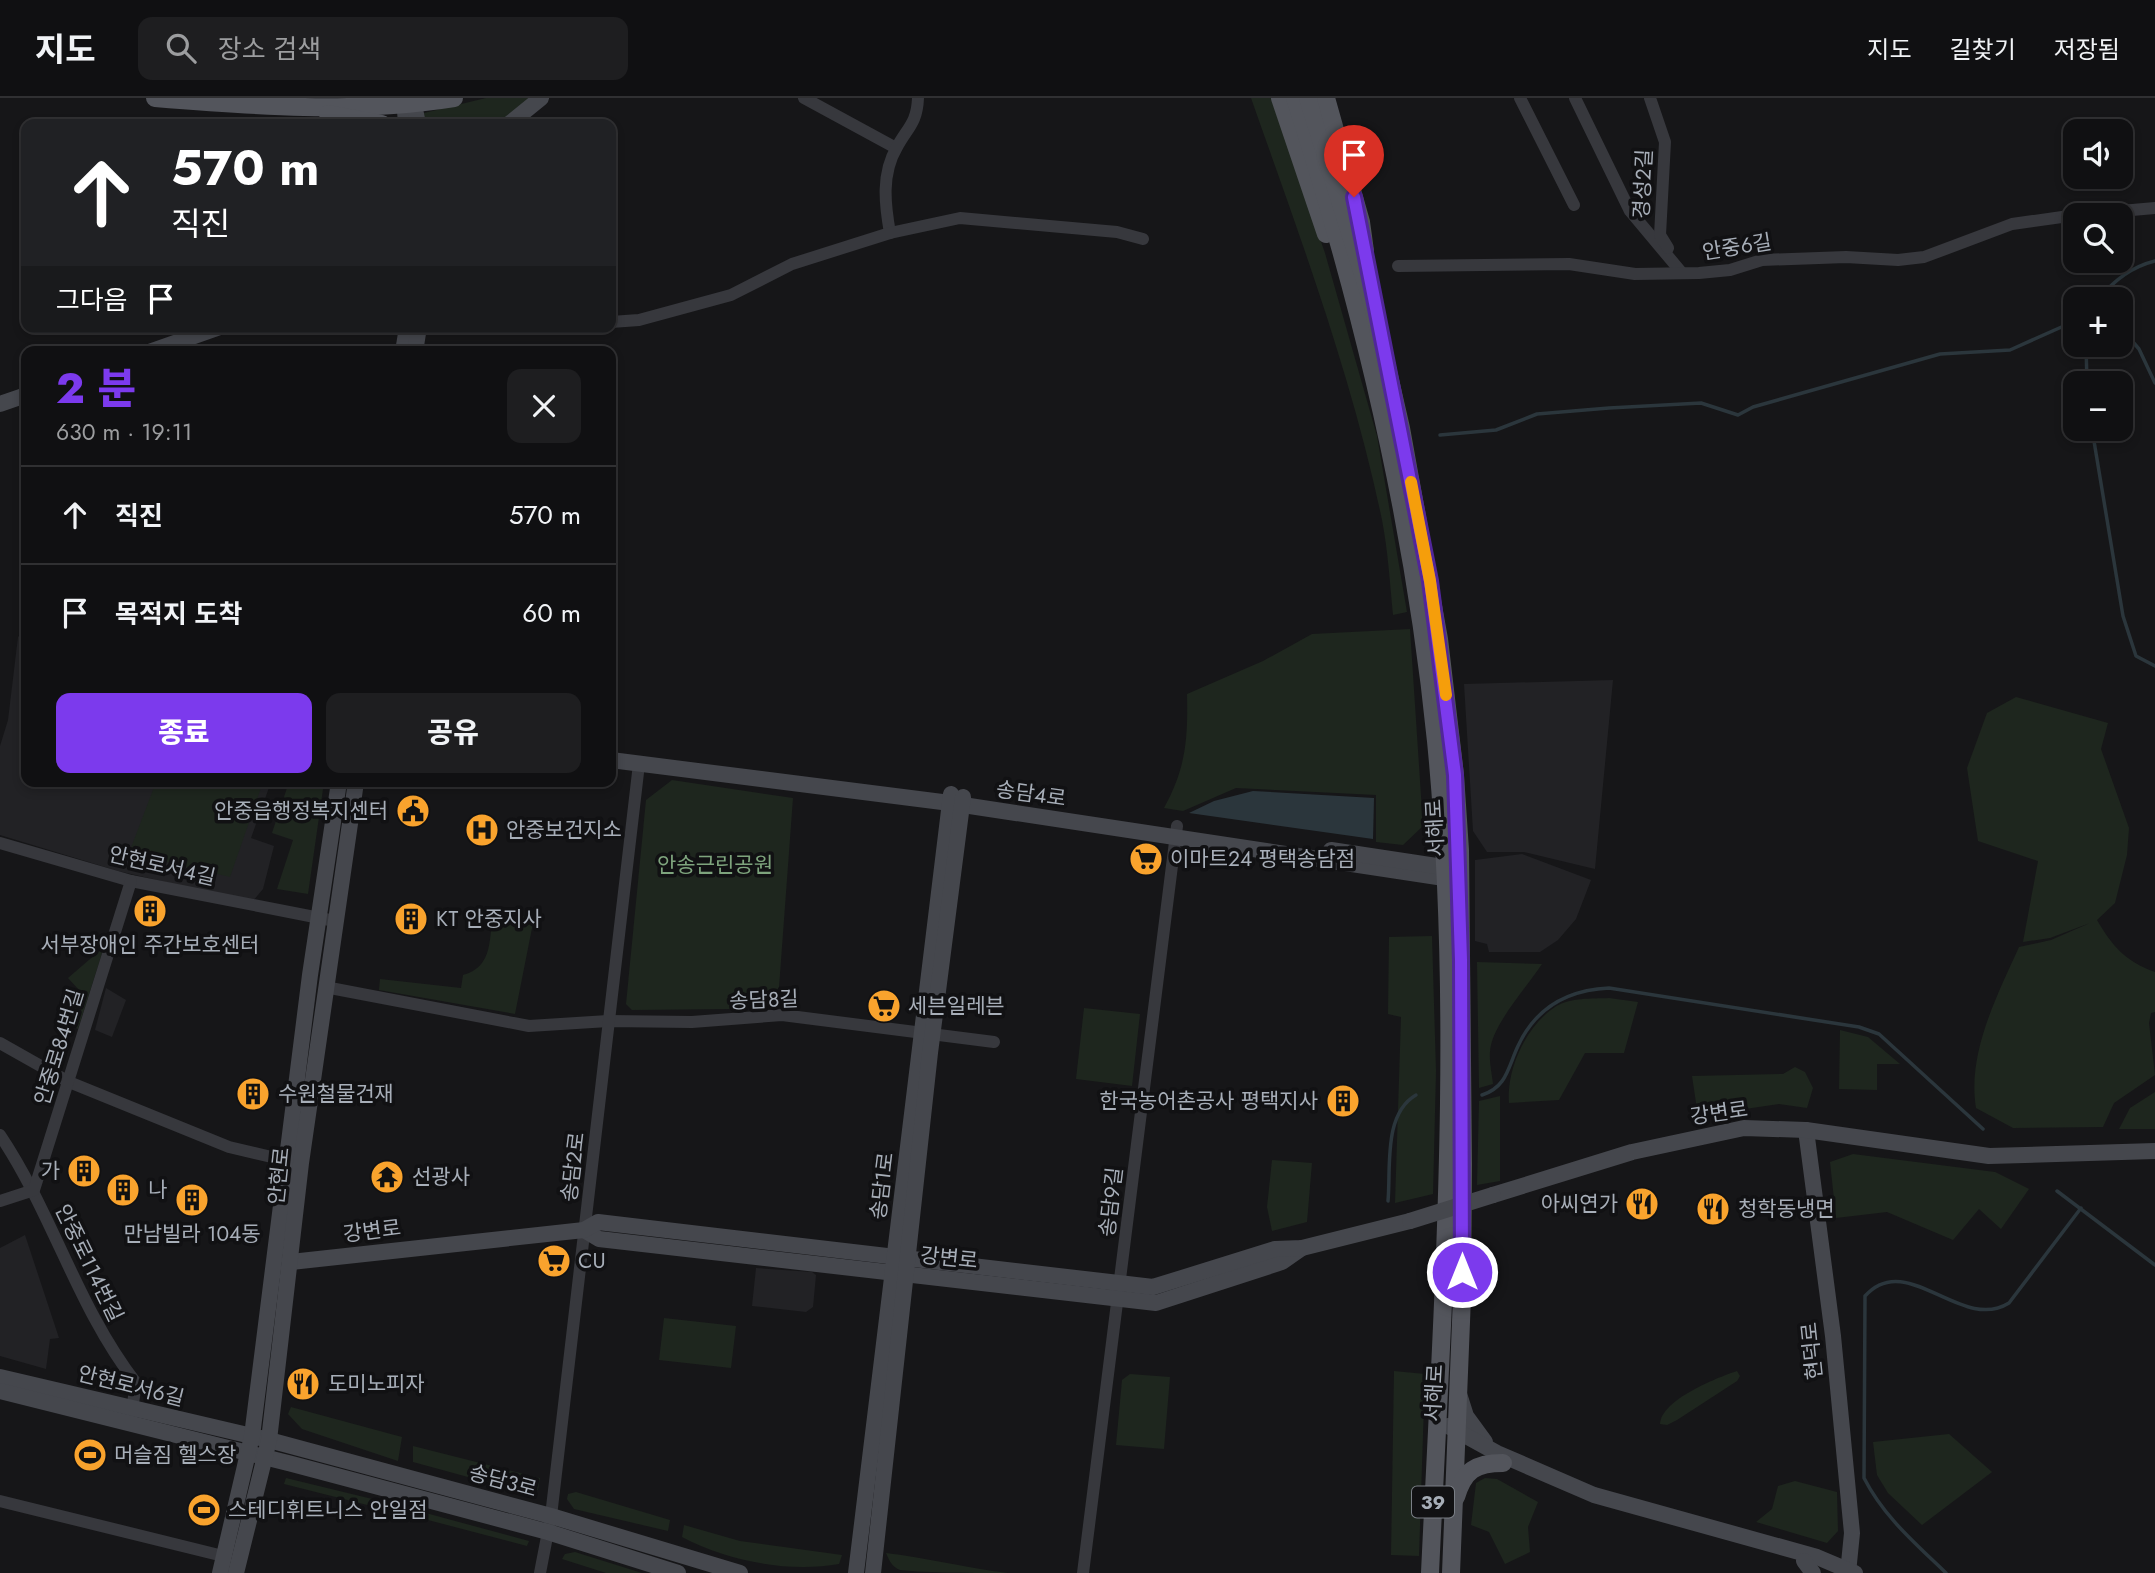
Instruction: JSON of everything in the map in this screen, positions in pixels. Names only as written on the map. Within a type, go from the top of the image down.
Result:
[{"type":"main road","points":[[155,98],[304,107],[454,98]]},
{"type":"main road","points":[[516,119],[541,98]]},
{"type":"main road","points":[[1280,98],[1313,198],[1365,338]]},
{"type":"main road","name":"서해로","points":[[1295,98],[1345,260],[1389,440],[1419,601],[1436,745],[1451,1068],[1430,1573]]},
{"type":"main road","name":"서해로","points":[[1308,98],[1373,306],[1430,581],[1455,775],[1460,850],[1463,1070],[1462,1297],[1450,1517],[1451,1573]]},
{"type":"main road","points":[[1326,98],[1361,222],[1373,306]]},
{"type":"main road","points":[[406,119],[408,101]]},
{"type":"main road","points":[[408,101],[416,119]]},
{"type":"main road","points":[[304,107],[346,119]]},
{"type":"main road","points":[[166,346],[203,333]]},
{"type":"main road","points":[[0,404],[21,397]]},
{"type":"main road","name":"송담4로","points":[[616,755],[957,799],[1444,873]]},
{"type":"main road","name":"송담4로","points":[[616,756],[639,764],[957,799]]},
{"type":"main road","name":"안현로","points":[[269,1440],[291,1262],[294,1162],[318,919],[338,787]]},
{"type":"main road","name":"안현로","points":[[236,1573],[256,1455],[252,1436],[294,1162],[325,987],[354,787]]},
{"type":"main road","name":"송담1로","points":[[873,1573],[900,1266],[926,1033],[957,799]]},
{"type":"main road","name":"강변로","points":[[291,1262],[584,1230],[598,1222],[900,1266],[1119,1292],[1156,1303],[1282,1262],[1302,1248],[1410,1220],[1676,1141],[1744,1128],[1805,1130],[1989,1156],[2155,1151]]},
{"type":"main road","name":"현덕로","points":[[1805,1130],[1833,1336],[1852,1533],[1846,1571]]},
{"type":"main road","name":"송담1로","points":[[856,1573],[900,1266]]},
{"type":"main road","name":"안현로서6길","points":[[0,1377],[131,1415],[252,1436]]},
{"type":"main road","points":[[1457,1389],[1475,1429],[1500,1458],[1594,1495],[1846,1571]]},
{"type":"main road","points":[[0,1391],[131,1415]]},
{"type":"main road","name":"송담3로","points":[[131,1415],[256,1455],[550,1524],[740,1573]]},
{"type":"main road","points":[[1437,1426],[1567,1496],[1602,1508],[1682,1523],[1809,1567],[1846,1571]]},
{"type":"main road","name":"송담3로","points":[[252,1436],[550,1524],[678,1573]]},
{"type":"main road","points":[[256,1455],[269,1440]]},
{"type":"main road","name":"안현로","points":[[220,1573],[256,1455]]},
{"type":"main road","points":[[1450,1517],[1461,1483],[1468,1471],[1500,1458]]},
{"type":"street","points":[[804,98],[896,148]]},
{"type":"street","points":[[890,233],[885,199],[887,176],[896,148],[913,125],[918,98]]},
{"type":"street","points":[[1520,98],[1574,205]]},
{"type":"street","name":"경성2길","points":[[1575,98],[1630,211],[1682,273]]},
{"type":"street","name":"경성2길","points":[[1650,98],[1665,142],[1660,235],[1682,273]]},
{"type":"street","name":"안중6길","points":[[2133,210],[2155,208]]},
{"type":"street","name":"안중6길","points":[[1398,266],[1471,268],[1569,264],[1635,274],[1730,270],[1762,260],[1924,257],[2012,223],[2063,217]]},
{"type":"street","points":[[616,322],[639,320],[731,295],[792,264],[890,233],[960,218],[1117,232],[1143,239]]},
{"type":"street","name":"송담2로","points":[[540,1573],[550,1524],[639,764]]},
{"type":"street","name":"송담9길","points":[[1083,1573],[1177,831]]},
{"type":"street","name":"안현로서4길","points":[[0,843],[131,881],[335,921]]},
{"type":"street","name":"안중로84번길","points":[[34,1190],[131,881]]},
{"type":"street","name":"송담8길","points":[[325,987],[529,1026],[608,1021],[692,1022],[782,1015],[926,1033]]},
{"type":"street","points":[[926,1033],[994,1042]]},
{"type":"street","points":[[0,1043],[69,1082],[229,1147],[294,1162]]},
{"type":"street","name":"안중로114번길","points":[[0,1135],[34,1190],[84,1302],[136,1383],[131,1415]]},
{"type":"street","points":[[0,1201],[34,1190]]},
{"type":"street","points":[[0,1501],[223,1556]]},
{"type":"shaded area","points":[[21,634],[21,787],[269,787],[251,838],[274,846],[263,889],[252,902],[118,871],[0,835],[0,746],[8,720],[18,637]]},
{"type":"shaded area","points":[[1613,680],[1595,869],[1524,852],[1487,852],[1473,831],[1464,684]]},
{"type":"shaded area","points":[[1253,791],[1374,798],[1373,839],[1189,813],[1214,801]]},
{"type":"shaded area","points":[[1522,854],[1591,880],[1576,919],[1558,940],[1540,952],[1489,952],[1487,944],[1475,941],[1475,860]]},
{"type":"shaded area","points":[[106,988],[126,1000],[112,1037],[95,1030]]},
{"type":"shaded area","points":[[25,1235],[59,1338],[50,1339],[46,1369],[0,1356],[0,1248]]},
{"type":"shaded area","points":[[756,1268],[812,1272],[816,1275],[813,1307],[806,1312],[752,1306]]},
{"type":"green space","points":[[486,98],[532,98],[505,119],[422,119],[420,114]]},
{"type":"green space","points":[[1251,98],[1271,98],[1325,253],[1377,436],[1407,612],[1393,615],[1382,520],[1356,413],[1324,307]]},
{"type":"green space","points":[[1410,629],[1423,826],[1403,845],[1376,842],[1376,795],[1236,788],[1183,811],[1164,808],[1177,780],[1184,753],[1187,694],[1263,661],[1312,634]]},
{"type":"green space","points":[[2016,697],[2108,723],[2101,749],[2129,828],[2127,855],[2115,903],[2097,920],[2121,952],[2155,972],[2155,1012],[2151,1013],[2149,1023],[2155,1075],[2114,1103],[2103,1127],[2013,1128],[1976,1108],[1974,1087],[1980,1046],[1993,1005],[2019,947],[2051,940],[2090,923],[2050,938],[2023,942],[2038,861],[1978,841],[1967,768],[1987,713]]},
{"type":"green space","name":"안송근린공원","points":[[672,780],[793,798],[778,1001],[730,1009],[632,1010],[626,1004],[646,800]]},
{"type":"green space","points":[[154,787],[261,787],[230,877],[129,853]]},
{"type":"green space","points":[[287,787],[323,787],[308,894],[277,889],[293,840],[272,833]]},
{"type":"green space","points":[[493,910],[534,918],[515,1014],[379,990],[380,979],[461,988],[463,975],[473,971],[485,958]]},
{"type":"green space","points":[[1432,936],[1436,1071],[1433,1194],[1395,1203],[1401,1017],[1388,1014],[1389,937]]},
{"type":"green space","points":[[104,947],[78,1029],[61,1020],[80,991],[68,978]]},
{"type":"green space","points":[[1477,962],[1542,964],[1496,1031],[1490,1052],[1493,1084],[1479,1088]]},
{"type":"green space","points":[[1609,998],[1638,1002],[1624,1053],[1585,1053],[1559,1100],[1509,1103],[1515,1063],[1535,1025],[1555,1007],[1568,1002]]},
{"type":"green space","points":[[1084,1008],[1140,1014],[1132,1086],[1076,1079]]},
{"type":"green space","points":[[1840,1030],[1868,1037],[1900,1064],[1877,1064],[1877,1090],[1839,1089]]},
{"type":"green space","points":[[1795,1067],[1805,1072],[1813,1088],[1807,1108],[1779,1104],[1698,1116],[1692,1076],[1783,1074]]},
{"type":"green space","points":[[2155,1092],[2155,1129],[2119,1129],[2130,1108]]},
{"type":"green space","points":[[1500,1096],[1500,1181],[1477,1185],[1479,1101]]},
{"type":"green space","points":[[1853,1154],[1995,1172],[2029,1189],[2001,1229],[1979,1209],[1953,1240],[1887,1212],[1836,1218],[1830,1162]]},
{"type":"green space","points":[[1272,1160],[1312,1163],[1307,1222],[1272,1231],[1267,1207]]},
{"type":"green space","points":[[664,1318],[736,1326],[731,1368],[659,1360]]},
{"type":"green space","points":[[1394,1371],[1425,1374],[1419,1556],[1391,1555]]},
{"type":"green space","points":[[1737,1371],[1740,1376],[1737,1381],[1677,1420],[1667,1425],[1660,1424],[1669,1407],[1679,1399]]},
{"type":"green space","points":[[1130,1374],[1170,1377],[1164,1449],[1116,1445],[1122,1380]]},
{"type":"green space","points":[[291,1407],[402,1437],[398,1461],[302,1429],[288,1414]]},
{"type":"green space","points":[[1949,1434],[1992,1472],[1922,1525],[1888,1493],[1877,1475],[1873,1442]]},
{"type":"green space","points":[[413,1446],[540,1478],[538,1490],[530,1494],[413,1462]]},
{"type":"green space","points":[[286,1478],[401,1506],[399,1513],[284,1484]]},
{"type":"green space","points":[[1485,1478],[1497,1479],[1538,1502],[1528,1527],[1530,1552],[1505,1564],[1489,1532],[1471,1525],[1476,1483]]},
{"type":"green space","points":[[1795,1481],[1837,1492],[1838,1531],[1827,1543],[1756,1522],[1772,1509],[1778,1486]]},
{"type":"green space","points":[[576,1492],[670,1520],[668,1531],[574,1509],[567,1499],[568,1494]]},
{"type":"green space","points":[[411,1509],[529,1541],[527,1546],[409,1515]]},
{"type":"green space","points":[[684,1525],[740,1541],[842,1555],[839,1564],[819,1566],[759,1563],[719,1553],[682,1537]]},
{"type":"green space","points":[[575,1552],[642,1573],[606,1573],[562,1559],[565,1554]]},
{"type":"green space","points":[[886,1553],[1008,1573],[900,1570],[893,1565]]},
{"type":"waterway","points":[[2110,287],[2124,275],[2155,261]]},
{"type":"waterway","points":[[1440,435],[1496,430],[1537,414],[1609,408],[1701,403],[1738,415],[1753,407],[1940,354],[2010,350],[2063,326]]},
{"type":"waterway","points":[[2133,342],[2155,383]]},
{"type":"waterway","points":[[2086,357],[2087,371]]},
{"type":"waterway","points":[[2094,441],[2123,616],[2136,656],[2155,666]]},
{"type":"waterway","points":[[1482,1095],[1502,1082],[1525,1032],[1544,1011],[1554,1003],[1580,992],[1609,988],[1859,1027],[1879,1034],[1983,1129]]},
{"type":"waterway","points":[[1388,1201],[1393,1128],[1405,1104],[1416,1095]]},
{"type":"waterway","points":[[2057,1191],[2155,1265]]},
{"type":"waterway","points":[[1946,1573],[1891,1517],[1864,1478],[1865,1296],[1881,1284],[1898,1281],[1916,1285],[1972,1308],[1991,1309],[2009,1303],[2081,1208]]},
{"type":"slow traffic","points":[[1411,482],[1430,581],[1446,695]]},
{"type":"place","name":"안중읍행정복지센터","points":[[413,811]]},
{"type":"place","name":"안중보건지소","points":[[482,830]]},
{"type":"place","name":"이마트24 평택송담점","points":[[1146,859]]},
{"type":"place","name":"서부장애인 주간보호센터","points":[[150,911]]},
{"type":"place","name":"KT 안중지사","points":[[411,919]]},
{"type":"place","name":"세븐일레븐","points":[[884,1006]]},
{"type":"place","name":"수원철물건재","points":[[253,1094]]},
{"type":"place","name":"한국농어촌공사 평택지사","points":[[1343,1101]]},
{"type":"place","name":"가","points":[[84,1171]]},
{"type":"place","name":"선광사","points":[[387,1177]]},
{"type":"place","name":"나","points":[[123,1190]]},
{"type":"place","name":"만남빌라 104동","points":[[192,1200]]},
{"type":"place","name":"아씨연가","points":[[1642,1204]]},
{"type":"place","name":"청학동냉면","points":[[1713,1209]]},
{"type":"place","name":"CU","points":[[554,1261]]},
{"type":"place","name":"도미노피자","points":[[303,1384]]},
{"type":"place","name":"머슬짐 헬스장","points":[[90,1455]]},
{"type":"place","name":"스테디휘트니스 안일점","points":[[204,1510]]},
{"type":"route","points":[[1354,197],[1361,222],[1373,306],[1401,428],[1430,581],[1446,686],[1455,775],[1460,850],[1462,1272]]}]
